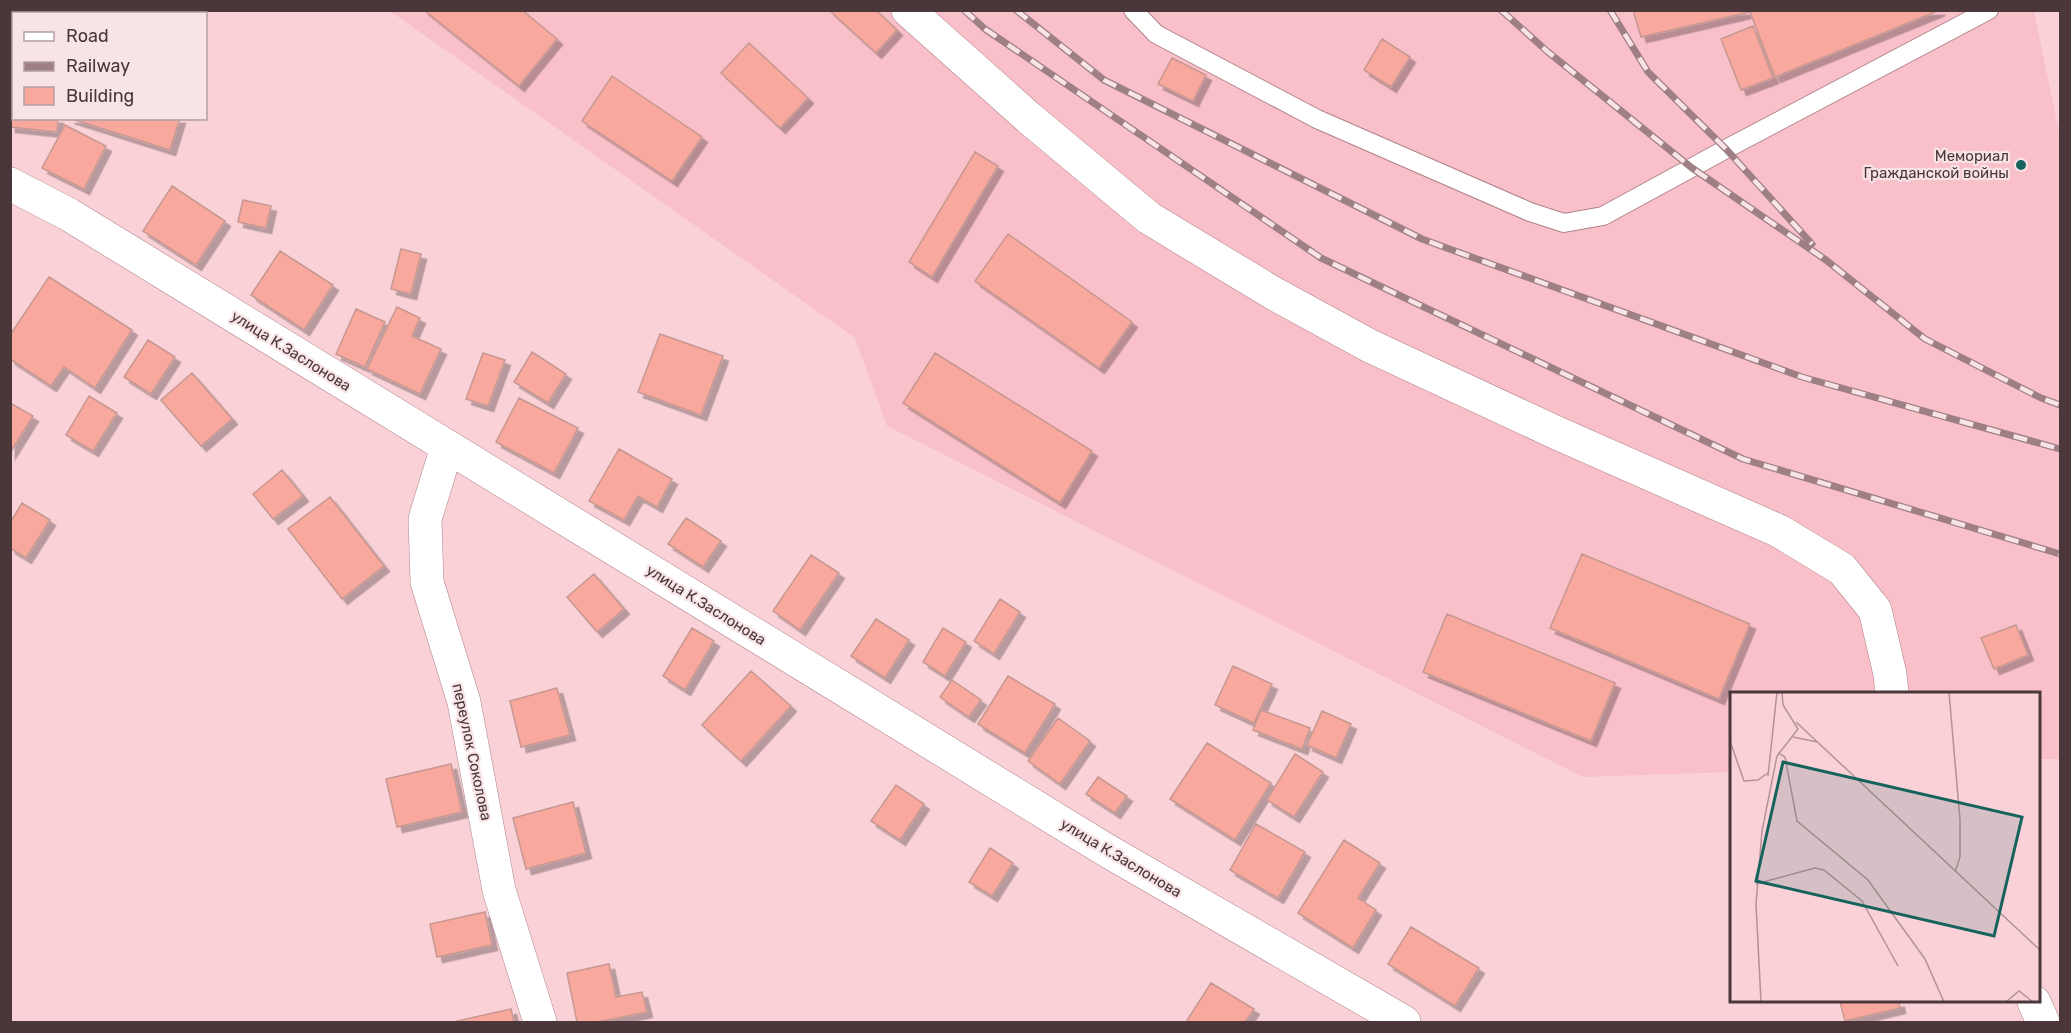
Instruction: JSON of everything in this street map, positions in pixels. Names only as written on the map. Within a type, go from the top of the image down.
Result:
[{"type":"street","points":[[908,10],[1029,118],[1149,218],[1274,293],[1370,346],[1557,433],[1779,531],[1842,569],[1875,610],[1890,674],[1892,692]]},
{"type":"street","name":"улица К.Заслонова","points":[[10,184],[68,214],[1106,850],[1404,1023]]},
{"type":"street","name":"переулок Соколова","points":[[447,447],[425,519],[427,582],[464,702],[500,890],[540,1023]]},
{"type":"street","points":[[2034,1003],[2043,1023]]},
{"type":"lane","points":[[1133,10],[1156,34],[1317,119],[1530,213],[1564,223],[1604,216],[1989,10]]},
{"type":"shaded area","points":[[390,11],[2034,11],[2060,137],[2060,759],[2041,759],[2041,692],[1730,692],[1730,772],[1583,777],[887,426],[855,338]]},
{"type":"building","points":[[10,10],[24,10],[24,12],[12,12],[12,52],[10,52]]},
{"type":"building","points":[[424,10],[522,10],[557,39],[519,86]]},
{"type":"building","points":[[829,10],[876,10],[897,30],[876,53]]},
{"type":"building","points":[[1633,10],[1940,10],[1775,77],[1750,12],[1641,37]]},
{"type":"building","points":[[1753,26],[1773,78],[1741,90],[1721,39]]},
{"type":"building","points":[[1382,39],[1410,57],[1391,87],[1364,70]]},
{"type":"building","points":[[749,43],[808,98],[780,128],[721,73]]},
{"type":"building","points":[[1172,58],[1206,75],[1193,101],[1158,84]]},
{"type":"building","points":[[612,76],[702,137],[672,181],[582,121]]},
{"type":"building","points":[[10,77],[12,77],[12,120],[58,120],[57,132],[10,127]]},
{"type":"building","points":[[75,120],[179,120],[170,150]]},
{"type":"building","points":[[65,125],[106,146],[84,189],[42,168]]},
{"type":"building","points":[[975,152],[998,166],[932,277],[909,262]]},
{"type":"building","points":[[172,186],[225,221],[196,265],[143,231]]},
{"type":"building","points":[[243,200],[271,206],[266,228],[238,222]]},
{"type":"building","points":[[1008,234],[1132,322],[1099,368],[975,281]]},
{"type":"building","points":[[401,249],[421,254],[411,294],[391,289]]},
{"type":"building","points":[[280,251],[333,285],[304,330],[251,295]]},
{"type":"building","points":[[49,277],[132,330],[95,388],[64,367],[51,386],[10,359],[10,335]]},
{"type":"building","points":[[397,307],[420,318],[412,336],[441,349],[420,394],[367,369]]},
{"type":"building","points":[[356,309],[385,322],[365,367],[336,354]]},
{"type":"building","points":[[660,334],[723,356],[701,415],[638,392]]},
{"type":"building","points":[[148,340],[175,357],[151,394],[124,377]]},
{"type":"building","points":[[532,352],[566,374],[548,403],[514,382]]},
{"type":"building","points":[[483,353],[505,360],[488,406],[466,399]]},
{"type":"building","points":[[935,353],[1092,451],[1060,503],[903,403]]},
{"type":"building","points":[[192,373],[232,419],[201,446],[161,400]]},
{"type":"building","points":[[89,396],[117,413],[93,451],[66,435]]},
{"type":"building","points":[[519,398],[578,428],[554,473],[496,442]]},
{"type":"building","points":[[10,403],[33,416],[10,453]]},
{"type":"building","points":[[619,449],[672,479],[657,507],[638,496],[624,520],[589,501]]},
{"type":"building","points":[[282,470],[303,496],[273,519],[253,494]]},
{"type":"building","points":[[330,497],[384,566],[342,599],[288,529]]},
{"type":"building","points":[[22,503],[50,520],[26,558],[10,548],[10,523]]},
{"type":"building","points":[[686,518],[721,541],[703,567],[668,544]]},
{"type":"building","points":[[1582,554],[1750,624],[1719,699],[1550,628]]},
{"type":"building","points":[[811,555],[839,573],[800,630],[773,611]]},
{"type":"building","points":[[594,574],[624,609],[597,632],[567,597]]},
{"type":"building","points":[[1000,599],[1020,612],[994,654],[974,641]]},
{"type":"building","points":[[1447,614],[1615,683],[1591,741],[1423,672]]},
{"type":"building","points":[[876,619],[909,640],[885,678],[851,656]]},
{"type":"building","points":[[2016,625],[2028,655],[1994,669],[1981,638]]},
{"type":"building","points":[[692,628],[714,641],[685,690],[663,676]]},
{"type":"building","points":[[943,628],[966,642],[945,676],[923,662]]},
{"type":"building","points":[[1233,666],[1272,684],[1254,723],[1215,705]]},
{"type":"building","points":[[751,671],[791,706],[741,761],[702,725]]},
{"type":"building","points":[[1008,676],[1055,704],[1025,753],[978,724]]},
{"type":"building","points":[[952,680],[981,700],[969,717],[940,697]]},
{"type":"building","points":[[557,688],[570,735],[521,747],[510,701]]},
{"type":"building","points":[[1261,710],[1310,728],[1302,749],[1253,730]]},
{"type":"building","points":[[1322,711],[1351,724],[1336,758],[1307,745]]},
{"type":"building","points":[[1058,718],[1090,741],[1060,784],[1028,761]]},
{"type":"building","points":[[1207,743],[1271,783],[1235,840],[1170,799]]},
{"type":"building","points":[[1295,754],[1323,772],[1294,817],[1267,800]]},
{"type":"building","points":[[451,764],[462,812],[397,827],[386,779]]},
{"type":"building","points":[[1098,777],[1127,796],[1115,813],[1086,794]]},
{"type":"building","points":[[896,785],[924,804],[900,840],[871,821]]},
{"type":"building","points":[[573,802],[586,853],[526,869],[513,818]]},
{"type":"building","points":[[1256,824],[1305,852],[1278,898],[1230,870]]},
{"type":"building","points":[[1344,840],[1380,863],[1358,898],[1376,910],[1353,948],[1298,913]]},
{"type":"building","points":[[990,848],[1013,863],[992,896],[969,882]]},
{"type":"building","points":[[485,912],[492,945],[437,957],[430,924]]},
{"type":"building","points":[[1411,927],[1479,968],[1455,1006],[1388,964]]},
{"type":"building","points":[[609,964],[616,997],[642,992],[647,1012],[598,1022],[577,1022],[567,973]]},
{"type":"building","points":[[1211,983],[1254,1009],[1245,1022],[1186,1022]]},
{"type":"building","points":[[1840,1003],[1899,1003],[1900,1008],[1845,1021]]},
{"type":"building","points":[[511,1009],[514,1022],[457,1022],[457,1021]]},
{"type":"railway","points":[[964,10],[985,29],[1321,258],[1743,459],[2060,554]]},
{"type":"railway","points":[[1016,10],[1104,80],[1422,239],[1802,377],[2060,449]]},
{"type":"railway","points":[[1501,10],[1548,52],[1692,168],[1826,260],[1925,339],[2041,398],[2060,405]]},
{"type":"railway","points":[[1610,10],[1648,72],[1726,149],[1812,244]]},
{"type":"place","name":"Мемориал Гражданской войны","points":[[2021,165]]}]
